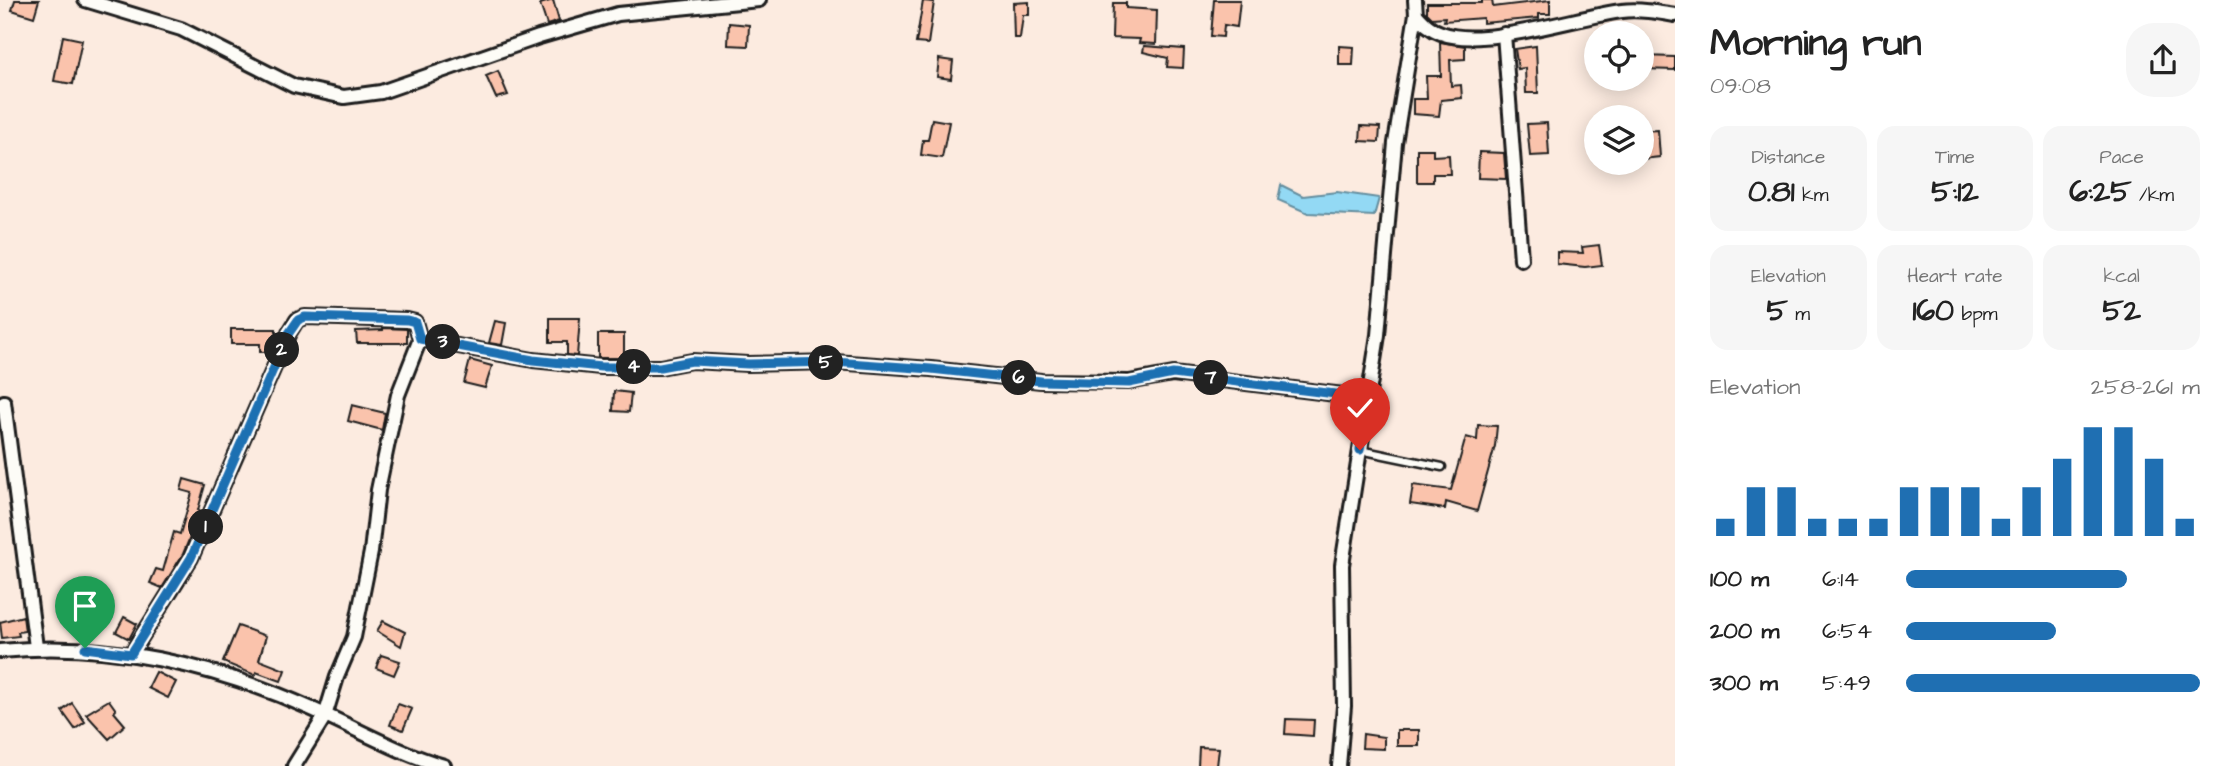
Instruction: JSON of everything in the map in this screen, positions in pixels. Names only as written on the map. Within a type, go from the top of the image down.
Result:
[{"type":"street","points":[[85,0],[181,29],[294,86],[344,97],[381,92],[539,37],[618,15],[760,0]]},
{"type":"street","points":[[1339,766],[1344,706],[1342,565],[1378,335],[1395,143],[1416,15],[1415,0]]},
{"type":"street","points":[[1416,15],[1427,26],[1443,34],[1470,36],[1504,34],[1622,11],[1675,15]]},
{"type":"street","points":[[1504,34],[1521,259]]},
{"type":"street","points":[[131,654],[191,558],[289,333],[298,320],[305,317],[415,322],[420,339],[397,395],[354,637],[337,677],[325,716],[294,766]]},
{"type":"street","points":[[420,339],[533,360],[601,367],[660,367],[692,361],[748,364],[835,362],[1041,381],[1129,383],[1173,374],[1368,398]]},
{"type":"street","points":[[4,402],[36,647]]},
{"type":"street","points":[[0,651],[36,647],[85,648],[131,654],[227,676],[315,710],[422,760],[444,766]]},
{"type":"lane","points":[[1360,450],[1442,467]]},
{"type":"water","points":[[1281,185],[1303,196],[1337,192],[1379,198],[1374,216],[1308,213],[1278,200]]},
{"type":"building","points":[[15,0],[39,0],[34,17],[12,10]]},
{"type":"building","points":[[553,0],[559,21],[547,25],[540,4]]},
{"type":"building","points":[[1214,0],[1240,0],[1237,27],[1224,25],[1223,37],[1211,36]]},
{"type":"building","points":[[1482,0],[1492,0],[1493,7],[1550,0],[1550,14],[1539,14],[1539,18],[1483,23],[1483,18],[1444,21],[1445,17],[1432,18],[1427,13],[1427,3],[1482,3]]},
{"type":"building","points":[[923,1],[934,2],[928,44],[916,43]]},
{"type":"building","points":[[1029,2],[1029,15],[1023,15],[1020,38],[1014,38],[1013,3]]},
{"type":"building","points":[[1113,3],[1126,3],[1126,8],[1157,10],[1156,44],[1139,43],[1140,39],[1112,38]]},
{"type":"building","points":[[729,23],[749,25],[748,46],[728,45]]},
{"type":"building","points":[[63,36],[82,40],[73,84],[54,81]]},
{"type":"building","points":[[1440,42],[1465,46],[1465,59],[1450,60],[1451,86],[1461,85],[1462,98],[1441,100],[1439,116],[1413,114],[1413,99],[1427,99],[1426,76],[1441,76]]},
{"type":"building","points":[[1144,46],[1184,49],[1183,68],[1167,67],[1168,58],[1143,52]]},
{"type":"building","points":[[1339,46],[1354,47],[1353,65],[1339,65]]},
{"type":"building","points":[[1536,46],[1538,93],[1526,93],[1525,68],[1518,69],[1515,49]]},
{"type":"building","points":[[1654,56],[1675,57],[1675,70],[1654,69]]},
{"type":"building","points":[[939,59],[953,61],[951,79],[937,77]]},
{"type":"building","points":[[498,71],[508,95],[496,98],[486,76]]},
{"type":"building","points":[[932,119],[949,122],[942,158],[921,155],[923,140],[928,140]]},
{"type":"building","points":[[1547,123],[1549,155],[1530,156],[1527,124]]},
{"type":"building","points":[[1361,126],[1380,127],[1379,142],[1360,141]]},
{"type":"building","points":[[1654,130],[1658,130],[1660,157],[1654,158]]},
{"type":"building","points":[[1417,149],[1433,149],[1433,156],[1449,155],[1450,174],[1433,174],[1433,182],[1417,182]]},
{"type":"building","points":[[1479,152],[1504,153],[1506,179],[1478,178]]},
{"type":"building","points":[[1599,245],[1602,265],[1585,267],[1557,264],[1557,252],[1583,253],[1582,247]]},
{"type":"building","points":[[550,318],[580,318],[577,356],[567,355],[567,342],[550,342]]},
{"type":"building","points":[[495,321],[506,323],[502,345],[489,343]]},
{"type":"building","points":[[231,329],[276,329],[276,341],[271,352],[260,352],[260,344],[231,344]]},
{"type":"building","points":[[407,329],[407,343],[357,343],[356,331]]},
{"type":"building","points":[[598,334],[624,334],[624,358],[598,358]]},
{"type":"building","points":[[470,360],[492,366],[485,388],[464,383]]},
{"type":"building","points":[[614,391],[631,393],[629,412],[613,411]]},
{"type":"building","points":[[352,405],[385,413],[382,430],[348,421]]},
{"type":"building","points":[[1478,425],[1497,426],[1495,446],[1477,511],[1446,502],[1445,509],[1410,504],[1413,485],[1451,490],[1466,437],[1477,440]]},
{"type":"building","points":[[184,479],[205,485],[198,510],[201,511],[183,554],[162,588],[150,583],[156,569],[163,571],[174,532],[180,534],[192,493],[181,490]]},
{"type":"building","points":[[23,616],[25,631],[18,632],[19,636],[2,638],[0,622]]},
{"type":"building","points":[[124,617],[137,624],[129,639],[116,632]]},
{"type":"building","points":[[383,621],[405,632],[401,646],[377,631]]},
{"type":"building","points":[[238,626],[266,636],[259,660],[285,670],[281,681],[256,672],[255,675],[223,662]]},
{"type":"building","points":[[381,655],[400,661],[394,675],[376,668]]},
{"type":"building","points":[[156,672],[176,682],[168,698],[148,688]]},
{"type":"building","points":[[109,700],[116,710],[114,712],[125,725],[109,739],[86,714]]},
{"type":"building","points":[[72,703],[85,722],[75,729],[62,711]]},
{"type":"building","points":[[398,704],[412,709],[403,730],[390,725]]},
{"type":"building","points":[[1286,719],[1314,720],[1313,736],[1285,734]]},
{"type":"building","points":[[1397,730],[1419,730],[1419,746],[1397,746]]},
{"type":"building","points":[[1363,734],[1384,737],[1384,749],[1362,748]]},
{"type":"building","points":[[1199,747],[1219,748],[1217,766],[1198,766]]},
{"type":"route","points":[[85,648],[131,654],[191,558],[216,506],[289,333],[298,320],[305,317],[407,320],[415,322],[420,339],[533,360],[601,367],[660,367],[692,361],[748,364],[835,362],[1041,381],[1129,383],[1173,374],[1368,398],[1360,450]]}]
